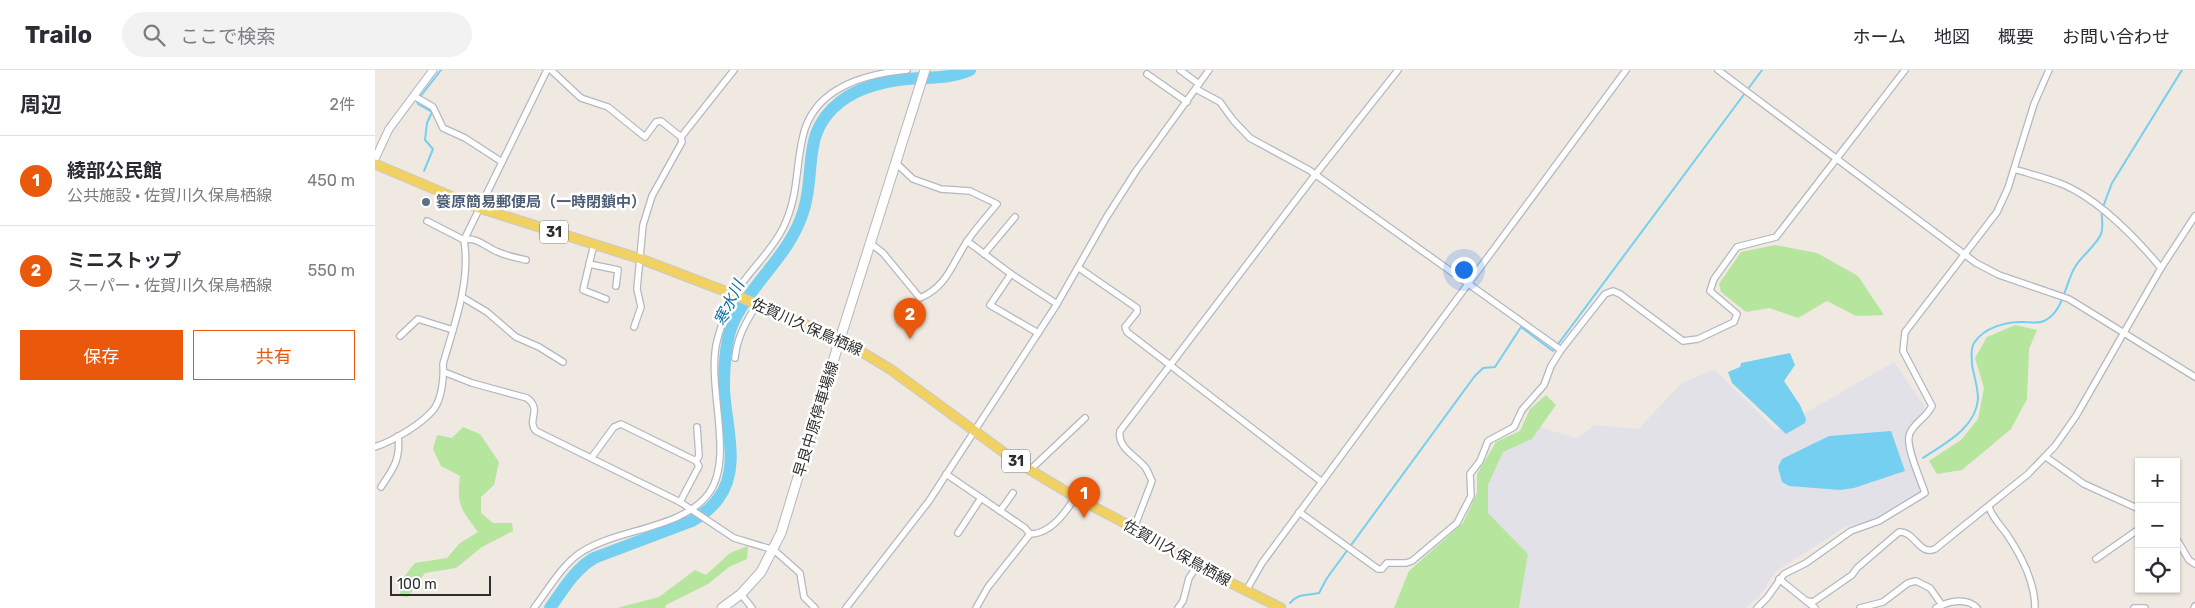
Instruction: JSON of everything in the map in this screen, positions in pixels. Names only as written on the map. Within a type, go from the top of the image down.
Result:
[{"type":"main road","name":"早良中原停車場線","points":[[722,608],[741,594],[761,572],[774,550],[781,533],[925,70]]},
{"type":"main road","name":"佐賀川久保鳥栖線","points":[[375,164],[479,208],[641,259],[735,295],[840,339],[890,368],[1030,470],[1075,497],[1134,528],[1197,566],[1281,608]]},
{"type":"street","points":[[375,159],[389,129],[417,98],[433,70]]},
{"type":"street","points":[[375,447],[398,436],[434,409],[444,372],[443,364],[462,297],[464,240],[549,70],[581,98],[608,107],[645,137],[656,122],[661,121],[681,137]]},
{"type":"street","points":[[634,327],[641,307],[637,289],[643,225],[652,196],[682,142],[681,137],[734,70]]},
{"type":"street","points":[[534,608],[567,566],[580,553],[605,542],[676,517],[691,509],[709,493],[715,483],[719,469],[720,452],[715,400],[717,341],[740,286],[771,249],[783,228],[795,197],[803,134],[815,110],[833,92],[846,84],[883,72],[907,70]]},
{"type":"street","points":[[1181,70],[1197,86],[1220,102],[1233,120],[1251,138],[1295,161],[1561,350]]},
{"type":"street","points":[[846,608],[929,501],[1057,304],[1106,218],[1131,179],[1209,70]]},
{"type":"street","points":[[1134,528],[1152,482],[1144,467],[1124,447],[1119,435],[1120,431],[1315,175],[1398,70]]},
{"type":"street","points":[[1246,591],[1262,562],[1626,70]]},
{"type":"street","points":[[1718,70],[1965,255],[1999,275],[2069,299],[2195,377]]},
{"type":"street","points":[[1299,512],[1378,569],[1381,569],[1387,563],[1406,564],[1457,523],[1471,496],[1470,474],[1481,461],[1484,448],[1494,437],[1514,427],[1522,410],[1544,385],[1551,366],[1561,350],[1609,291],[1620,294],[1683,341],[1698,339],[1734,322],[1737,314],[1711,291],[1714,279],[1737,247],[1776,237],[1905,70]]},
{"type":"street","points":[[1757,608],[1767,598],[1784,574],[1807,563],[1851,531],[1879,521],[1925,493],[1908,443],[1909,433],[1929,412],[1932,406],[1903,351],[1905,332],[1997,212],[2014,169],[2026,125],[2049,70]]},
{"type":"street","points":[[1147,74],[1187,102]]},
{"type":"street","points":[[417,98],[433,108],[443,128],[465,138],[502,162]]},
{"type":"street","points":[[870,243],[883,253],[920,298],[931,293],[947,278],[967,241],[997,204],[970,191],[941,189],[913,179],[895,162]]},
{"type":"street","points":[[2014,169],[2063,184],[2099,208],[2135,238],[2161,268]]},
{"type":"street","points":[[1807,601],[1813,602],[1852,575],[1857,568],[1899,532],[1911,535],[1921,547],[1930,551],[1989,507],[2046,457],[2066,432],[2161,268],[2195,216]]},
{"type":"street","points":[[984,254],[1015,217]]},
{"type":"street","points":[[427,221],[464,240],[468,239],[482,243],[497,252],[526,260]]},
{"type":"street","points":[[967,241],[1011,274],[1057,304]]},
{"type":"street","points":[[594,244],[583,290],[606,299]]},
{"type":"street","points":[[589,264],[619,270],[616,286]]},
{"type":"street","points":[[1079,268],[1137,308],[1137,312],[1125,327],[1127,332],[1321,482]]},
{"type":"street","points":[[1011,274],[990,305],[1038,334]]},
{"type":"street","points":[[462,297],[487,312],[516,337],[539,347],[563,362]]},
{"type":"street","points":[[735,358],[737,343],[742,330],[757,304]]},
{"type":"street","points":[[400,336],[417,319],[453,330]]},
{"type":"street","points":[[444,372],[472,383],[527,398],[533,402],[535,409],[533,424],[536,431],[574,450],[593,457],[680,502],[733,538],[774,550],[800,573],[804,597],[815,608]]},
{"type":"street","points":[[1030,470],[1085,418]]},
{"type":"street","points":[[593,457],[615,427],[621,424],[696,461],[699,466],[680,502]]},
{"type":"street","points":[[696,461],[699,456],[697,427]]},
{"type":"street","points":[[381,487],[395,465],[400,450],[398,436]]},
{"type":"street","points":[[2046,457],[2084,484],[2135,507]]},
{"type":"street","points":[[946,474],[1025,528],[1030,534]]},
{"type":"street","points":[[1000,511],[1013,493]]},
{"type":"street","points":[[1030,534],[1040,534],[1055,523],[1075,497]]},
{"type":"street","points":[[958,533],[981,498]]},
{"type":"street","points":[[1989,507],[2017,549],[2032,586],[2035,608]]},
{"type":"street","points":[[2096,559],[2135,532]]},
{"type":"street","points":[[976,608],[988,587],[1030,534]]},
{"type":"street","points":[[2180,545],[2189,560],[2195,564]]},
{"type":"street","points":[[1178,608],[1183,601],[1189,578],[1197,566]]},
{"type":"street","points":[[1779,579],[1815,608]]},
{"type":"street","points":[[1860,608],[1883,602],[1908,583],[1916,581],[1930,588],[1939,607],[1966,601],[1977,608]]},
{"type":"street","points":[[741,594],[752,608]]},
{"type":"street","points":[[2134,608],[2145,608]]},
{"type":"shaded area","points":[[1894,362],[1927,410],[1904,437],[1922,490],[1876,520],[1845,527],[1776,571],[1759,597],[1745,608],[1519,608],[1528,554],[1488,513],[1488,485],[1503,452],[1532,439],[1539,427],[1576,438],[1595,425],[1638,429],[1681,384],[1714,369],[1776,430]]},
{"type":"green space","points":[[1775,245],[1817,253],[1858,276],[1884,315],[1856,316],[1827,301],[1798,318],[1769,308],[1746,312],[1721,292],[1719,284],[1741,252]]},
{"type":"green space","points":[[2015,325],[2037,330],[2029,349],[2027,399],[2011,429],[1962,470],[1937,474],[1929,461],[1961,440],[1978,419],[1984,388],[1975,358],[1987,337]]},
{"type":"green space","points":[[1546,395],[1556,405],[1532,439],[1503,452],[1488,485],[1488,513],[1528,554],[1519,608],[1394,608],[1409,571],[1463,523],[1477,493],[1477,474],[1496,442],[1520,431],[1530,409]]},
{"type":"green space","points":[[463,427],[480,434],[499,462],[494,485],[481,497],[481,513],[493,523],[512,523],[513,531],[482,547],[456,568],[425,573],[408,597],[400,596],[400,582],[415,563],[447,558],[460,543],[478,532],[461,507],[459,494],[460,476],[441,466],[433,449],[437,435],[452,438]]},
{"type":"green space","points":[[748,546],[747,559],[729,567],[708,584],[666,605],[665,608],[617,608],[659,597],[695,570],[706,575],[730,553]]},
{"type":"water","points":[[1790,353],[1795,365],[1784,381],[1800,405],[1806,419],[1805,423],[1786,434],[1732,383],[1728,372],[1740,367],[1741,363]]},
{"type":"water","points":[[1891,431],[1905,471],[1854,488],[1840,490],[1789,486],[1782,482],[1778,467],[1782,459],[1829,436]]},
{"type":"waterway","points":[[420,97],[441,70]]},
{"type":"waterway","name":"寒水川","points":[[550,608],[569,581],[594,558],[692,521],[712,506],[725,487],[731,460],[724,388],[727,342],[738,312],[780,256],[798,226],[807,194],[815,139],[820,126],[828,114],[847,97],[881,83],[947,76],[970,70]]},
{"type":"waterway","points":[[1748,89],[1762,70]]},
{"type":"waterway","points":[[2103,207],[2112,183],[2182,70]]},
{"type":"waterway","points":[[1290,603],[1300,596],[1319,593],[1327,578],[1474,377],[1483,368],[1495,367],[1521,327],[1553,351],[1745,93]]},
{"type":"waterway","points":[[417,101],[418,104],[432,112],[427,123],[425,140],[433,149],[424,171]]},
{"type":"waterway","points":[[1923,458],[1958,434],[1972,418],[1978,399],[1972,365],[1972,348],[1978,337],[1990,329],[2004,324],[2039,322],[2051,317],[2060,304],[2075,267],[2096,243],[2101,234],[2102,211]]},
{"type":"place","name":"簑原簡易郵便局（一時閉鎖中）","points":[[426,202]]},
{"type":"place","name":"ミニストップ","points":[[910,339]]},
{"type":"place","name":"綾部公民館","points":[[1084,518]]}]
